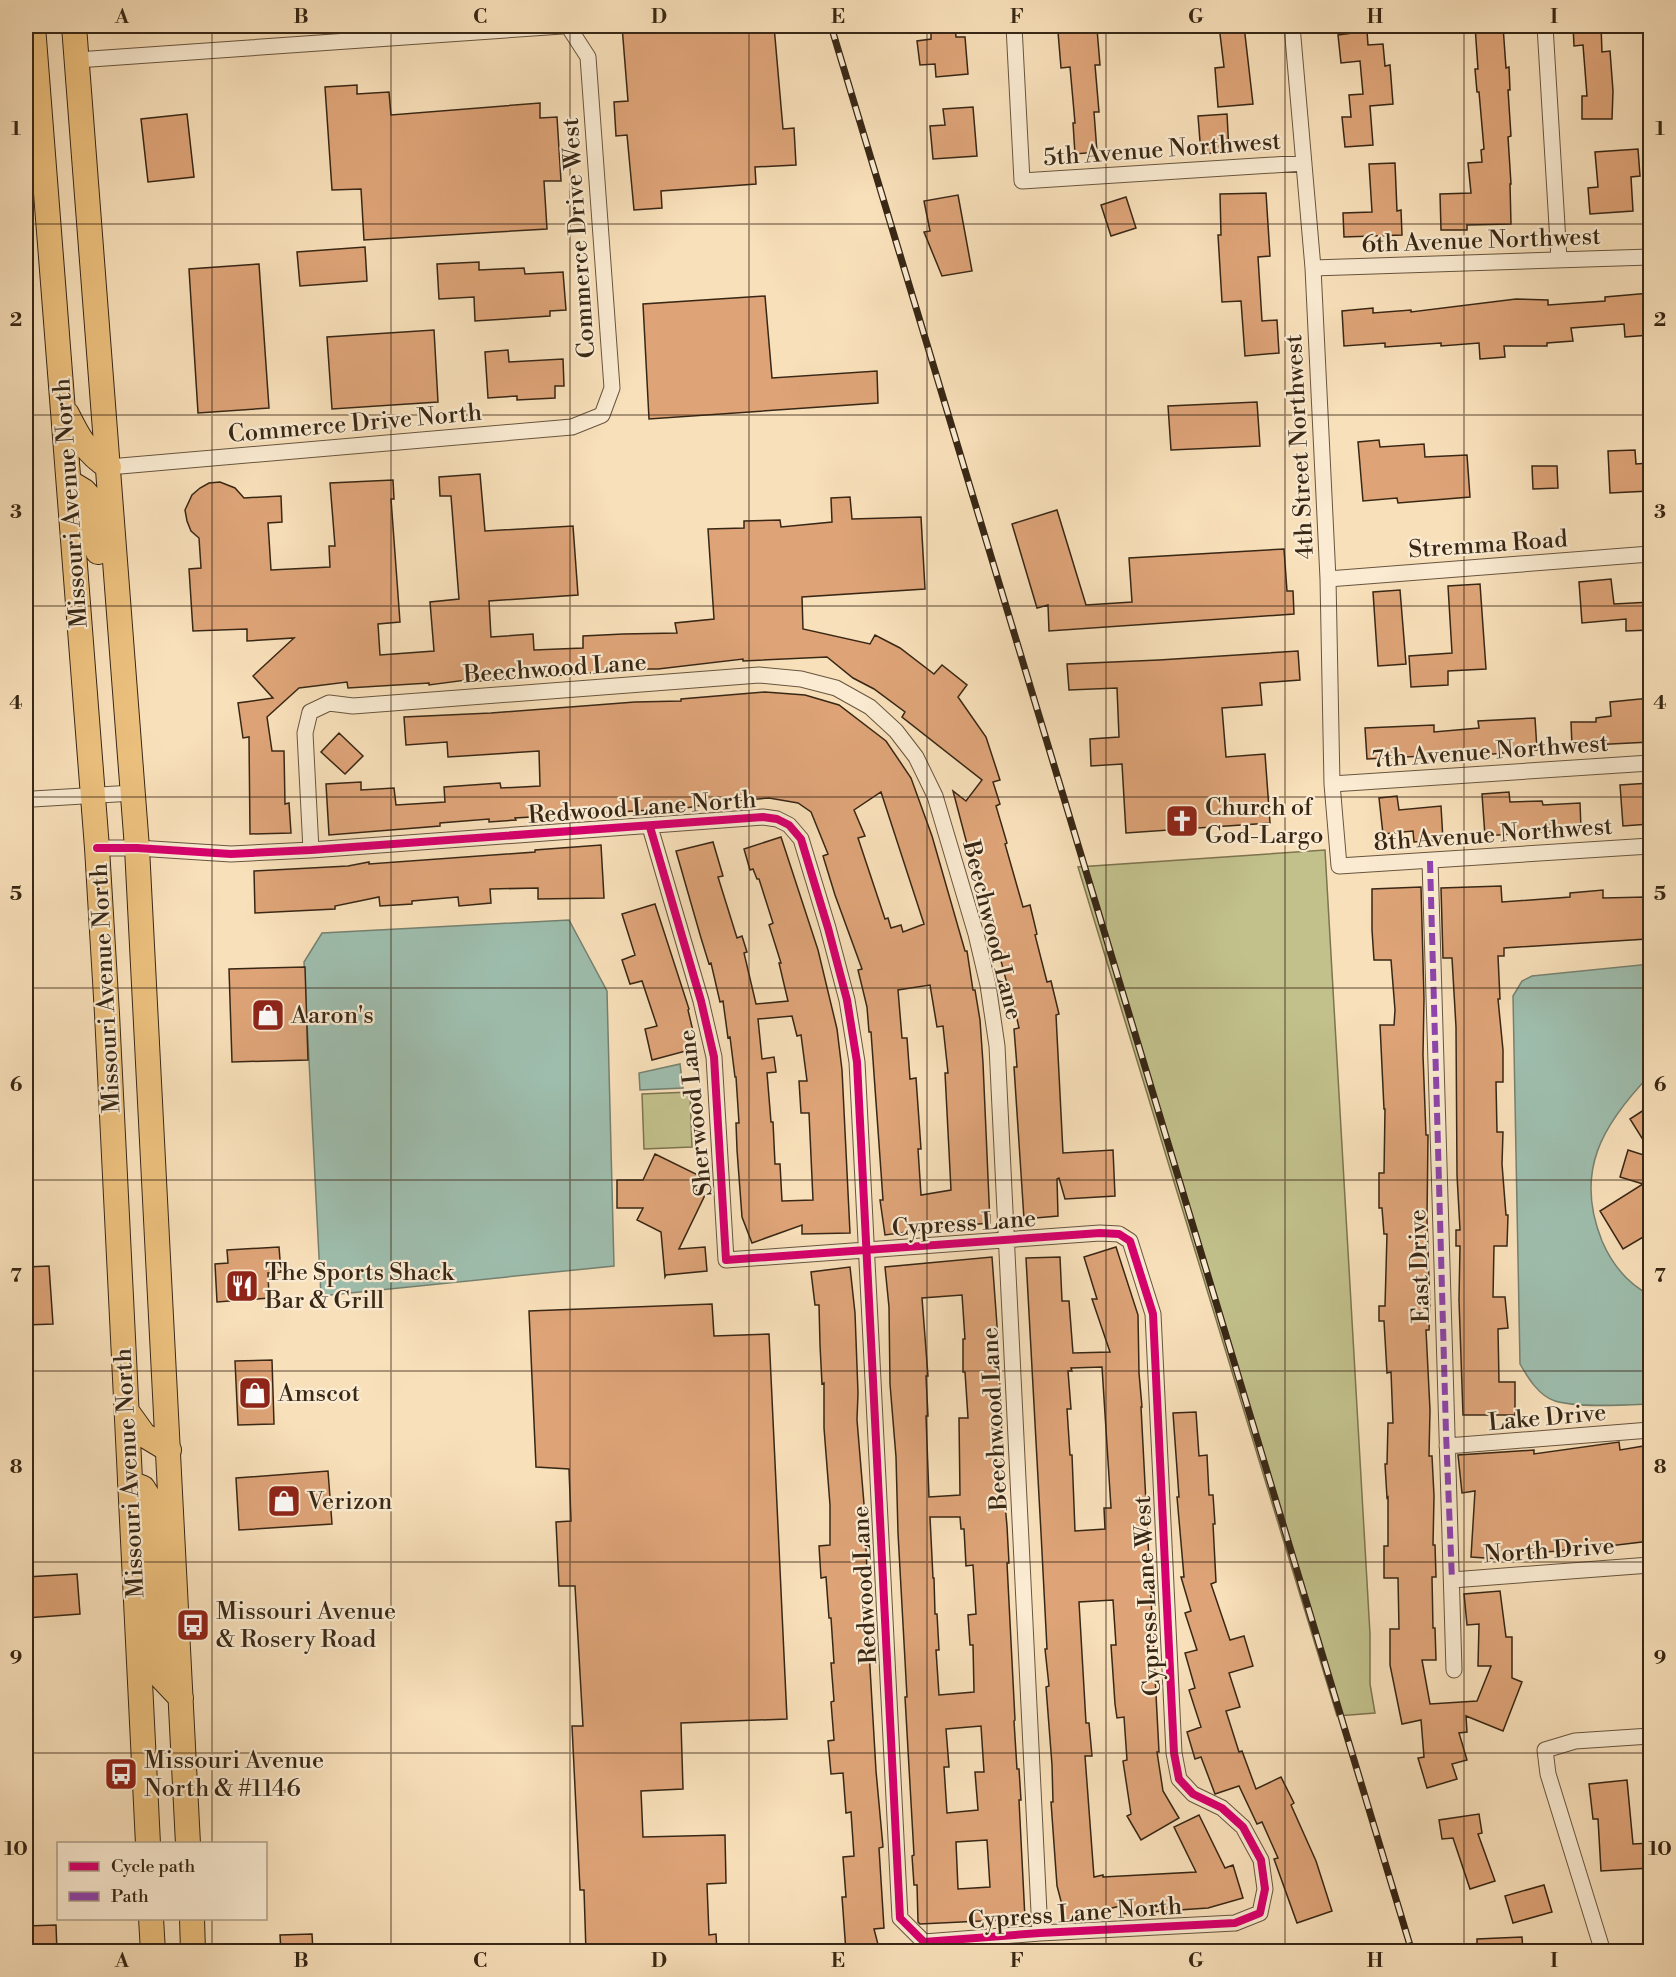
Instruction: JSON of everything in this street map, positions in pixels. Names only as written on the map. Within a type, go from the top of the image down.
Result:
[{"type":"main road","name":"Missouri Avenue North","points":[[33,26],[97,848],[148,1842]]},
{"type":"main road","name":"Missouri Avenue North","points":[[74,26],[137,848],[188,1842]]},
{"type":"main road","points":[[63,407],[78,436],[95,459],[109,467]]},
{"type":"main road","points":[[69,482],[84,491],[92,500],[99,554],[116,585]]},
{"type":"main road","points":[[126,1410],[144,1435],[169,1450]]},
{"type":"main road","points":[[130,1483],[143,1488],[151,1501],[162,1678],[181,1698]]},
{"type":"main road","points":[[151,1920],[153,1952]]},
{"type":"main road","points":[[192,1920],[193,1952]]},
{"type":"street","points":[[77,60],[562,26]]},
{"type":"street","name":"Commerce Drive West","points":[[568,26],[588,57],[612,388],[602,415]]},
{"type":"street","name":"5th Avenue Northwest","points":[[1014,26],[1022,181],[1304,163]]},
{"type":"street","name":"4th Street Northwest","points":[[1292,26],[1312,268],[1328,579],[1332,784],[1339,866]]},
{"type":"street","points":[[1545,26],[1559,259]]},
{"type":"street","name":"6th Avenue Northwest","points":[[1312,268],[1650,257]]},
{"type":"street","name":"Commerce Drive North","points":[[109,467],[572,427],[602,415]]},
{"type":"street","name":"Stremma Road","points":[[1328,579],[1650,554]]},
{"type":"street","name":"Beechwood Lane","points":[[311,850],[305,733],[310,712],[329,703],[353,706],[759,675],[801,679],[836,688],[870,707],[896,730],[916,757],[935,796],[976,934],[988,985],[997,1046],[1040,1933]]},
{"type":"street","name":"7th Avenue Northwest","points":[[1332,784],[1650,763]]},
{"type":"street","points":[[33,800],[133,794]]},
{"type":"street","name":"Redwood Lane North","points":[[97,848],[231,854],[650,827],[763,817],[777,819],[789,825],[801,839],[828,928],[841,979],[855,1052],[867,1250]]},
{"type":"street","name":"Sherwood Lane","points":[[650,827],[701,1001],[714,1057],[726,1260]]},
{"type":"street","name":"8th Avenue Northwest","points":[[1339,866],[1650,846]]},
{"type":"street","name":"East Drive","points":[[1430,861],[1454,1670]]},
{"type":"street","name":"Cypress Lane","points":[[726,1260],[1100,1233],[1119,1234],[1130,1241]]},
{"type":"street","name":"Cypress Lane West","points":[[1130,1241],[1153,1314],[1174,1754],[1179,1779],[1193,1794],[1222,1808],[1243,1827],[1261,1860],[1265,1889],[1260,1913]]},
{"type":"street","name":"Redwood Lane","points":[[867,1250],[900,1918]]},
{"type":"street","name":"Lake Drive","points":[[1447,1446],[1650,1430]]},
{"type":"street","name":"North Drive","points":[[1452,1580],[1650,1565]]},
{"type":"street","points":[[1603,1952],[1548,1774],[1545,1750],[1575,1741],[1650,1736]]},
{"type":"street","name":"Cypress Lane North","points":[[900,1918],[924,1942],[980,1945],[1040,1933],[1235,1923],[1260,1913]]},
{"type":"shaded area","points":[[1325,850],[1370,1634],[1370,1684],[1375,1713],[1337,1716],[1078,867]]},
{"type":"shaded area","points":[[569,920],[607,991],[614,1266],[321,1296],[304,962],[322,933]]},
{"type":"shaded area","points":[[1650,964],[1650,1075],[1618,1112],[1606,1131],[1592,1171],[1591,1193],[1594,1216],[1602,1241],[1611,1258],[1628,1279],[1650,1295],[1650,1404],[1602,1406],[1564,1403],[1549,1399],[1539,1391],[1520,1364],[1513,996],[1522,981],[1532,976]]},
{"type":"shaded area","points":[[680,1064],[683,1088],[640,1090],[639,1073]]},
{"type":"shaded area","points":[[690,1092],[692,1147],[644,1149],[642,1094]]},
{"type":"building","points":[[622,26],[774,26],[783,129],[794,128],[796,165],[755,167],[756,184],[661,191],[662,208],[634,210],[627,135],[616,136],[614,102],[628,101]]},
{"type":"building","points":[[931,26],[955,26],[956,37],[965,37],[968,74],[936,77],[935,64],[920,65],[917,41],[931,39]]},
{"type":"building","points":[[1219,26],[1244,26],[1253,104],[1218,107],[1215,68],[1224,67]]},
{"type":"building","points":[[1475,26],[1503,26],[1510,90],[1508,90],[1511,136],[1508,137],[1511,224],[1467,225],[1467,230],[1441,230],[1440,194],[1471,193],[1468,163],[1482,162],[1481,150],[1484,149],[1475,69],[1478,69]]},
{"type":"building","points":[[1573,26],[1601,26],[1602,52],[1610,51],[1613,91],[1612,119],[1582,119],[1582,96],[1587,96],[1583,45],[1574,46]]},
{"type":"building","points":[[1097,29],[1100,65],[1095,65],[1099,112],[1094,112],[1097,152],[1075,154],[1070,67],[1061,68],[1058,32]]},
{"type":"building","points":[[1367,31],[1368,45],[1383,44],[1385,66],[1390,65],[1393,104],[1370,106],[1373,145],[1345,147],[1342,117],[1351,117],[1349,95],[1363,94],[1360,61],[1341,63],[1338,35]]},
{"type":"building","points":[[357,85],[357,94],[389,92],[391,115],[540,103],[540,118],[557,117],[561,181],[544,181],[547,229],[364,240],[361,189],[332,190],[325,87]]},
{"type":"building","points":[[973,107],[977,156],[933,159],[930,126],[945,125],[943,109]]},
{"type":"building","points":[[187,114],[194,177],[148,182],[141,119]]},
{"type":"building","points":[[1227,114],[1229,152],[1201,154],[1198,116]]},
{"type":"building","points":[[1638,149],[1640,176],[1631,177],[1633,211],[1590,214],[1588,188],[1598,187],[1595,152]]},
{"type":"building","points":[[1395,163],[1397,211],[1401,210],[1402,235],[1344,237],[1343,213],[1372,212],[1369,164]]},
{"type":"building","points":[[1266,193],[1270,256],[1258,257],[1262,321],[1277,320],[1279,353],[1245,356],[1241,301],[1222,302],[1218,235],[1221,235],[1220,194]]},
{"type":"building","points":[[958,195],[972,271],[942,276],[924,232],[930,231],[924,201]]},
{"type":"building","points":[[1126,197],[1136,228],[1111,236],[1101,205]]},
{"type":"building","points":[[365,247],[367,281],[300,286],[297,252]]},
{"type":"building","points":[[479,262],[479,270],[524,268],[525,274],[563,272],[566,310],[550,311],[550,316],[475,321],[474,297],[439,299],[437,264]]},
{"type":"building","points":[[259,264],[269,408],[198,413],[189,269]]},
{"type":"building","points":[[1650,293],[1650,335],[1625,337],[1624,324],[1571,328],[1573,341],[1547,343],[1547,346],[1504,346],[1505,357],[1480,359],[1479,343],[1441,346],[1441,343],[1385,347],[1385,343],[1344,346],[1342,311],[1373,308],[1373,313],[1411,310],[1411,312],[1516,299],[1548,300],[1548,305],[1605,301],[1605,297]]},
{"type":"building","points":[[765,296],[772,378],[877,371],[878,403],[649,419],[643,304]]},
{"type":"building","points":[[434,330],[438,402],[332,409],[327,337]]},
{"type":"building","points":[[508,350],[509,362],[563,359],[564,386],[555,386],[555,398],[517,400],[517,396],[488,398],[485,352]]},
{"type":"building","points":[[1257,402],[1260,446],[1171,450],[1168,406]]},
{"type":"building","points":[[1379,440],[1380,447],[1424,444],[1425,457],[1467,455],[1470,497],[1398,503],[1397,498],[1363,501],[1358,442]]},
{"type":"building","points":[[1635,450],[1636,464],[1649,463],[1650,491],[1610,493],[1608,451]]},
{"type":"building","points":[[1532,466],[1557,466],[1558,488],[1533,489]]},
{"type":"building","points":[[480,474],[485,531],[573,526],[578,595],[489,601],[491,637],[533,634],[534,650],[583,648],[583,636],[677,633],[675,623],[714,619],[708,529],[744,528],[744,521],[780,520],[781,527],[832,522],[831,498],[850,497],[852,519],[921,517],[925,589],[802,597],[803,629],[870,644],[875,635],[900,648],[934,674],[942,665],[967,685],[958,697],[986,737],[1000,780],[993,782],[1000,804],[996,806],[1007,843],[1005,844],[1023,907],[1030,905],[1047,982],[1051,981],[1059,1014],[1056,1015],[1063,1153],[1113,1150],[1115,1196],[1065,1199],[1059,1178],[1057,1179],[1058,1216],[1024,1219],[1014,1067],[1017,1067],[1014,1029],[1019,1028],[1009,983],[1007,984],[953,791],[966,801],[982,780],[902,717],[905,712],[874,689],[853,678],[827,657],[743,661],[743,659],[658,669],[618,669],[618,671],[466,682],[466,680],[429,685],[429,683],[348,688],[347,682],[299,688],[267,717],[272,751],[284,751],[285,804],[289,803],[291,833],[250,834],[249,737],[243,738],[238,703],[273,698],[253,676],[294,638],[247,641],[247,629],[193,631],[189,569],[201,568],[199,538],[191,531],[185,510],[192,495],[209,483],[220,482],[235,488],[244,498],[281,496],[282,522],[268,523],[271,570],[330,567],[329,546],[335,546],[330,483],[393,480],[394,499],[391,499],[400,622],[378,624],[380,655],[434,651],[430,602],[459,599],[451,496],[440,496],[439,477]]},
{"type":"building","points":[[1057,510],[1086,605],[1132,602],[1129,558],[1284,549],[1287,591],[1293,591],[1294,614],[1049,631],[1048,605],[1037,608],[1012,524]]},
{"type":"building","points":[[1611,579],[1614,604],[1650,602],[1650,630],[1626,631],[1626,619],[1582,623],[1579,582]]},
{"type":"building","points":[[1480,584],[1486,669],[1448,671],[1448,685],[1411,687],[1409,656],[1452,653],[1448,586]]},
{"type":"building","points":[[1400,590],[1406,664],[1378,666],[1373,592]]},
{"type":"building","points":[[1298,651],[1300,680],[1260,683],[1262,705],[1222,708],[1226,757],[1265,754],[1270,823],[1126,833],[1122,764],[1091,766],[1090,739],[1119,737],[1117,688],[1069,690],[1067,664]]},
{"type":"building","points":[[765,692],[805,695],[839,705],[886,741],[911,778],[932,836],[965,951],[967,951],[973,990],[975,990],[983,1063],[990,1223],[885,1235],[880,1200],[883,1200],[871,1032],[869,1032],[867,1007],[858,970],[862,969],[823,856],[828,854],[811,812],[798,803],[769,798],[720,802],[686,808],[515,818],[516,820],[489,822],[489,819],[440,823],[440,826],[329,835],[326,784],[361,782],[361,790],[394,788],[396,805],[445,802],[444,787],[500,783],[501,788],[540,786],[539,751],[448,757],[447,742],[406,745],[404,717],[681,701],[681,699]],"holes":[[[881,792],[924,924],[903,932],[901,925],[891,928],[888,918],[885,919],[858,838],[865,836],[854,810]],[[930,985],[937,1027],[943,1026],[948,1073],[945,1073],[951,1190],[921,1195],[918,1149],[921,1149],[916,1078],[910,1079],[907,1038],[902,1038],[898,990]]]},
{"type":"building","points":[[1650,698],[1650,742],[1572,746],[1571,722],[1596,722],[1596,718],[1611,716],[1610,702]]},
{"type":"building","points":[[1535,718],[1537,750],[1482,755],[1482,753],[1367,759],[1365,728],[1434,725],[1434,732],[1479,728],[1478,721]]},
{"type":"building","points":[[339,733],[363,756],[345,774],[321,752]]},
{"type":"building","points":[[1650,783],[1650,824],[1623,826],[1620,785]]},
{"type":"building","points":[[1509,792],[1510,802],[1542,801],[1543,805],[1580,803],[1581,829],[1485,836],[1482,794]]},
{"type":"building","points":[[1397,796],[1399,810],[1441,806],[1443,840],[1414,842],[1413,831],[1383,834],[1379,798]]},
{"type":"building","points":[[781,837],[818,950],[837,1029],[842,1070],[850,1233],[802,1234],[802,1225],[752,1243],[742,1217],[737,1150],[736,1123],[739,1123],[736,1077],[730,1037],[728,1038],[723,1001],[720,1002],[711,963],[709,964],[676,851],[713,842],[723,876],[718,877],[737,938],[742,936],[747,952],[744,953],[756,1004],[788,1001],[779,963],[781,963],[769,925],[773,923],[759,879],[753,869],[750,870],[744,849]],"holes":[[[792,1016],[797,1036],[801,1035],[807,1081],[799,1081],[801,1113],[809,1113],[813,1200],[782,1201],[780,1164],[775,1164],[767,1073],[776,1072],[774,1057],[762,1059],[758,1019]]]},
{"type":"building","points":[[601,845],[604,898],[538,899],[538,888],[490,889],[491,903],[459,906],[458,897],[380,906],[379,897],[335,906],[335,909],[255,913],[254,871],[535,852],[535,850]]},
{"type":"building","points":[[1501,886],[1502,902],[1570,897],[1570,893],[1603,890],[1603,898],[1646,897],[1647,939],[1504,948],[1504,956],[1498,956],[1503,1082],[1496,1082],[1497,1132],[1503,1132],[1502,1164],[1506,1215],[1508,1215],[1507,1246],[1494,1246],[1493,1297],[1505,1297],[1508,1328],[1498,1329],[1499,1382],[1515,1382],[1515,1415],[1463,1415],[1459,1300],[1460,1246],[1456,1246],[1456,1230],[1460,1230],[1457,1175],[1456,1027],[1452,958],[1443,958],[1441,888]]},
{"type":"building","points":[[1421,887],[1430,1309],[1429,1330],[1426,1330],[1430,1410],[1429,1456],[1432,1456],[1433,1545],[1435,1545],[1436,1577],[1432,1577],[1436,1660],[1422,1660],[1430,1704],[1477,1701],[1491,1666],[1478,1666],[1479,1624],[1467,1625],[1464,1594],[1500,1591],[1506,1637],[1512,1637],[1512,1678],[1522,1682],[1503,1731],[1466,1716],[1467,1732],[1459,1733],[1467,1760],[1452,1764],[1457,1779],[1427,1788],[1418,1758],[1424,1757],[1421,1720],[1402,1724],[1390,1665],[1390,1629],[1399,1629],[1398,1578],[1384,1578],[1384,1546],[1388,1546],[1385,1464],[1387,1464],[1388,1423],[1393,1423],[1391,1372],[1387,1373],[1384,1321],[1379,1321],[1379,1306],[1385,1306],[1387,1234],[1384,1234],[1382,1208],[1379,1208],[1379,1173],[1384,1173],[1385,1109],[1380,1025],[1394,1025],[1395,1010],[1391,960],[1374,960],[1372,930],[1372,889]]},
{"type":"building","points":[[655,904],[689,1009],[697,1048],[652,1060],[645,1029],[657,1026],[642,981],[630,984],[622,960],[635,955],[622,914]]},
{"type":"building","name":"Aaron's","points":[[305,967],[308,1060],[232,1062],[229,969]]},
{"type":"building","points":[[1650,1106],[1650,1151],[1630,1119]]},
{"type":"building","points":[[1628,1150],[1650,1157],[1650,1177],[1644,1199],[1650,1210],[1650,1233],[1623,1249],[1600,1211],[1643,1184],[1620,1177]]},
{"type":"building","points":[[655,1154],[700,1176],[694,1189],[705,1195],[679,1249],[705,1247],[707,1271],[666,1275],[665,1277],[661,1232],[637,1220],[643,1208],[617,1208],[617,1180],[643,1180]]},
{"type":"building","name":"The Sports Shack Bar & Grill","points":[[279,1247],[281,1272],[268,1273],[269,1298],[217,1302],[215,1264],[228,1263],[227,1250]]},
{"type":"building","points":[[1116,1247],[1138,1315],[1159,1752],[1157,1752],[1163,1791],[1179,1818],[1141,1840],[1127,1816],[1131,1814],[1123,1761],[1127,1760],[1124,1717],[1117,1718],[1111,1645],[1116,1645],[1113,1600],[1079,1602],[1086,1723],[1089,1723],[1092,1756],[1085,1756],[1094,1877],[1196,1872],[1174,1827],[1199,1815],[1225,1868],[1233,1865],[1243,1898],[1208,1908],[1121,1914],[1120,1906],[1066,1920],[1057,1886],[1051,1802],[1053,1802],[1052,1765],[1046,1687],[1049,1686],[1045,1649],[1047,1649],[1026,1258],[1060,1257],[1062,1301],[1069,1301],[1073,1353],[1110,1352],[1092,1299],[1097,1299],[1084,1257]],"holes":[[[1102,1367],[1111,1508],[1104,1508],[1105,1529],[1075,1531],[1072,1455],[1070,1455],[1067,1409],[1071,1409],[1068,1371],[1072,1371],[1071,1368]]]},
{"type":"building","points":[[992,1257],[1009,1563],[1007,1563],[1014,1721],[1021,1800],[1019,1800],[1025,1919],[920,1924],[918,1922],[917,1885],[914,1885],[912,1856],[914,1855],[905,1697],[907,1697],[896,1457],[885,1267]],"holes":[[[962,1295],[965,1339],[963,1339],[963,1372],[965,1372],[968,1418],[959,1418],[960,1495],[929,1497],[926,1416],[928,1416],[926,1376],[928,1376],[922,1298]],[[930,1517],[960,1517],[961,1529],[964,1529],[966,1566],[973,1565],[976,1614],[968,1615],[970,1645],[973,1645],[974,1692],[939,1695],[936,1650],[939,1650]],[[981,1726],[984,1772],[975,1772],[978,1810],[947,1813],[944,1767],[949,1767],[946,1729]],[[987,1840],[990,1887],[958,1889],[956,1842]]]},
{"type":"building","points":[[49,1266],[53,1324],[26,1325],[26,1267]]},
{"type":"building","points":[[850,1267],[855,1313],[857,1420],[864,1504],[869,1616],[867,1616],[883,1847],[879,1848],[884,1928],[874,1929],[880,1952],[846,1952],[842,1897],[846,1897],[843,1857],[854,1856],[851,1812],[846,1813],[843,1773],[831,1774],[828,1741],[834,1740],[831,1663],[834,1663],[826,1577],[821,1578],[819,1546],[830,1545],[830,1505],[819,1305],[815,1305],[811,1272]]},
{"type":"building","points":[[712,1304],[714,1336],[769,1334],[787,1719],[681,1723],[683,1789],[641,1791],[643,1837],[725,1835],[726,1883],[707,1884],[709,1935],[716,1934],[717,1952],[586,1952],[584,1890],[580,1890],[572,1726],[583,1726],[575,1586],[559,1586],[556,1522],[571,1521],[569,1469],[536,1467],[529,1311]]},
{"type":"building","name":"Amscot","points":[[272,1360],[274,1424],[238,1425],[235,1361]]},
{"type":"building","points":[[1196,1412],[1199,1456],[1207,1455],[1209,1495],[1213,1495],[1216,1582],[1211,1584],[1230,1640],[1244,1636],[1253,1666],[1229,1673],[1240,1707],[1226,1711],[1239,1752],[1242,1751],[1256,1789],[1281,1777],[1294,1803],[1291,1805],[1316,1861],[1332,1911],[1297,1923],[1274,1859],[1278,1858],[1262,1822],[1257,1824],[1239,1786],[1215,1794],[1201,1757],[1195,1759],[1187,1732],[1201,1727],[1189,1690],[1195,1688],[1185,1653],[1197,1650],[1185,1613],[1191,1611],[1181,1577],[1184,1577],[1173,1413]]},
{"type":"building","points":[[1619,1442],[1620,1450],[1650,1445],[1650,1541],[1499,1555],[1499,1559],[1471,1557],[1475,1491],[1462,1493],[1458,1455],[1534,1450],[1534,1454]]},
{"type":"building","name":"Verizon","points":[[328,1471],[332,1524],[239,1530],[236,1478]]},
{"type":"building","points":[[77,1574],[80,1614],[26,1618],[26,1577]]},
{"type":"building","points":[[1627,1780],[1633,1844],[1650,1843],[1650,1868],[1601,1871],[1598,1819],[1593,1819],[1589,1784]]},
{"type":"building","points":[[1479,1814],[1482,1833],[1478,1834],[1495,1881],[1470,1889],[1453,1838],[1442,1839],[1439,1820]]},
{"type":"building","points":[[1544,1885],[1552,1912],[1513,1923],[1505,1896]]},
{"type":"building","points":[[56,1925],[57,1952],[26,1952],[26,1926]]},
{"type":"building","points":[[312,1934],[313,1952],[281,1952],[280,1935]]},
{"type":"building","points":[[1522,1937],[1523,1952],[1477,1952],[1477,1939]]},
{"type":"railway","points":[[831,26],[1412,1952]]},
{"type":"marked path","points":[[1430,861],[1452,1580]]},
{"type":"cycle path","points":[[97,848],[231,854],[763,817],[777,819],[789,825],[801,839],[828,928],[847,1000],[857,1062],[900,1918],[924,1942],[1040,1933],[1235,1923],[1260,1913],[1265,1889],[1261,1860],[1243,1827],[1222,1808],[1193,1794],[1179,1779],[1174,1753],[1153,1314],[1130,1241],[1119,1234],[1100,1233],[726,1260],[714,1057],[701,1001],[650,827]]},
{"type":"place","name":"Church of God-Largo","points":[[1182,821]]},
{"type":"place","name":"Aaron's","points":[[268,1015]]},
{"type":"place","name":"The Sports Shack Bar & Grill","points":[[242,1286]]},
{"type":"place","name":"Amscot","points":[[255,1393]]},
{"type":"place","name":"Verizon","points":[[284,1501]]},
{"type":"place","name":"Missouri Avenue & Rosery Road","points":[[193,1625]]},
{"type":"place","name":"Missouri Avenue North & #1146","points":[[121,1774]]}]
